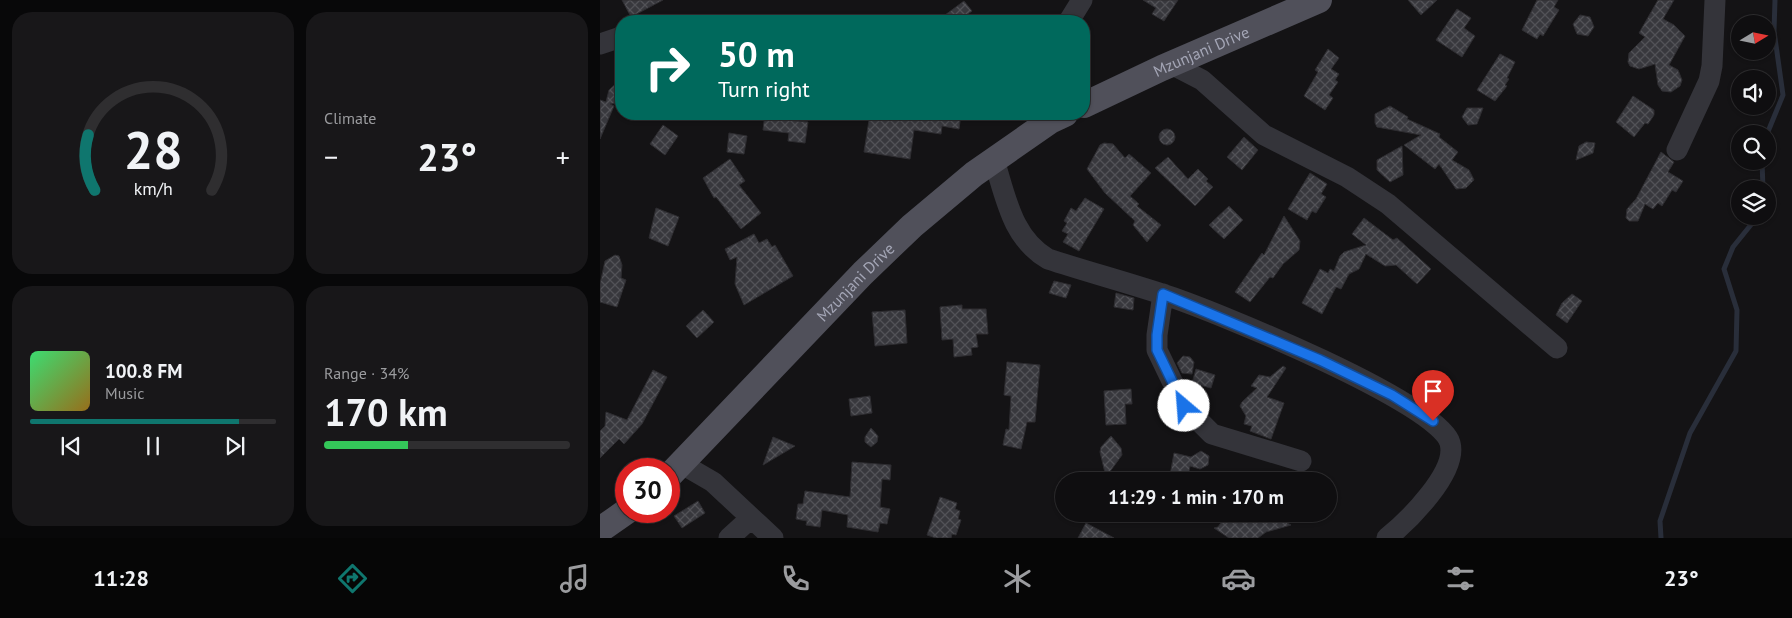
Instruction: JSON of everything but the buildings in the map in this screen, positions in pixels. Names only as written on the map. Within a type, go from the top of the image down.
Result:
[{"type":"main road","name":"Mzunjani Drive","points":[[1090,102],[1171,64],[1319,0]]},
{"type":"main road","name":"Mzunjani Drive","points":[[680,466],[863,273],[912,226],[994,160],[1049,120]]},
{"type":"main road","points":[[600,530],[615,514]]},
{"type":"street","points":[[1073,15],[1082,0]]},
{"type":"street","points":[[1677,150],[1709,81],[1715,0]]},
{"type":"street","points":[[600,44],[615,38]]},
{"type":"street","points":[[1171,64],[1202,80],[1264,135],[1347,177],[1388,204],[1558,348]]},
{"type":"street","points":[[994,160],[1014,221],[1033,250],[1048,259],[1163,294],[1248,328],[1392,395],[1442,429],[1451,445],[1448,466],[1423,503],[1387,538]]},
{"type":"street","points":[[1163,294],[1157,335],[1157,350],[1184,406],[1212,434],[1232,442],[1301,461]]},
{"type":"street","points":[[680,471],[713,482],[773,538]]},
{"type":"street","points":[[729,538],[751,518]]},
{"type":"waterway","points":[[1771,125],[1783,95],[1774,31],[1775,0]]},
{"type":"waterway","points":[[1762,170],[1763,180]]},
{"type":"waterway","points":[[1661,538],[1660,521],[1690,433],[1736,351],[1737,310],[1724,269],[1733,247],[1751,225]]},
{"type":"route","points":[[1184,406],[1175,391],[1157,350],[1157,335],[1163,294],[1248,328],[1320,360],[1392,395],[1433,421]]}]
